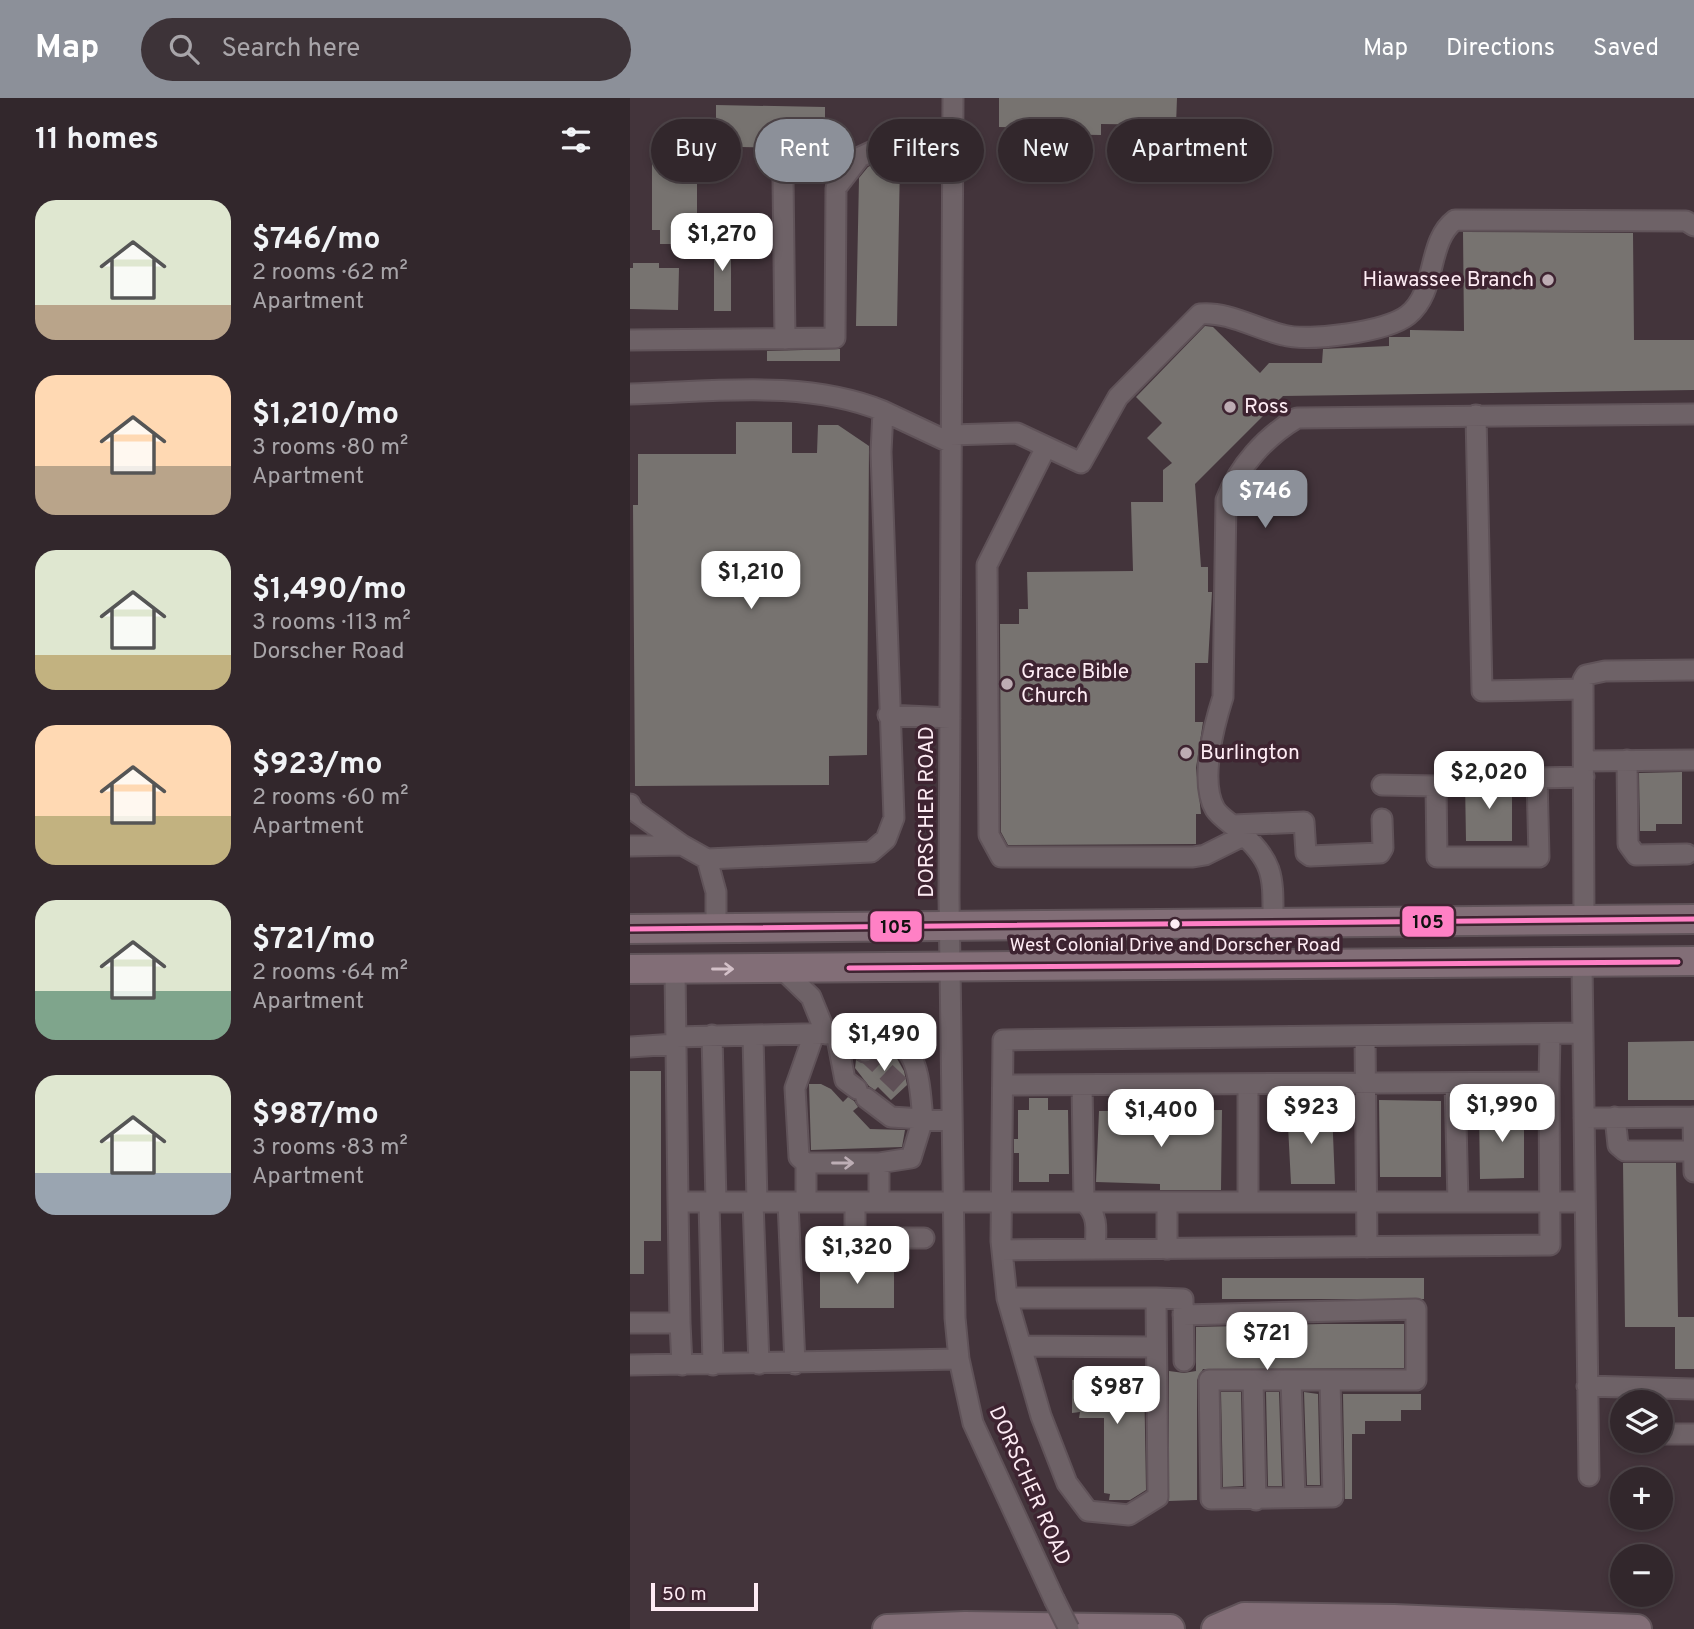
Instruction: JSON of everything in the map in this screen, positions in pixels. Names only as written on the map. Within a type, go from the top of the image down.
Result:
[{"type":"highway","points":[[630,929],[1694,919]]},
{"type":"highway","points":[[1582,962],[1584,920]]},
{"type":"highway","points":[[630,969],[1694,961]]},
{"type":"highway","points":[[1216,1629],[1244,1617],[1394,1619],[1637,1629]]},
{"type":"highway","points":[[887,1629],[965,1626],[1170,1629]]},
{"type":"street","name":"DORSCHER ROAD","points":[[953,98],[953,119]]},
{"type":"street","points":[[630,340],[835,338],[836,188],[860,157],[868,153]]},
{"type":"street","points":[[783,182],[785,339]]},
{"type":"street","name":"DORSCHER ROAD","points":[[953,182],[949,968],[958,1359],[973,1423],[986,1458],[1069,1629]]},
{"type":"street","points":[[630,394],[787,391],[853,398],[951,439],[1017,433],[1081,463],[1118,397],[1200,314],[1216,315],[1290,337],[1371,332],[1409,315],[1426,293],[1444,232],[1455,220],[1686,221],[1694,226]]},
{"type":"street","points":[[630,804],[633,810],[682,845],[707,859],[871,852],[886,839],[894,818],[888,715],[881,452],[883,411]]},
{"type":"street","points":[[1273,922],[1273,876],[1266,858],[1216,810],[1209,793],[1213,727],[1223,696],[1226,500],[1235,477],[1283,426],[1297,418],[1694,414]]},
{"type":"street","points":[[1476,415],[1482,691],[1583,689]]},
{"type":"street","points":[[1046,447],[987,565],[989,835],[994,849],[1001,857],[1193,857],[1205,855],[1239,830],[1304,822],[1306,853],[1380,853],[1383,848],[1382,819]]},
{"type":"street","points":[[1584,920],[1583,689],[1586,675],[1605,671],[1694,670]]},
{"type":"street","points":[[888,715],[950,718]]},
{"type":"street","points":[[1382,785],[1436,786],[1437,857],[1539,858],[1537,778],[1627,761],[1694,760]]},
{"type":"street","points":[[1627,761],[1628,844],[1636,855],[1686,854]]},
{"type":"street","points":[[630,846],[682,845]]},
{"type":"street","points":[[707,859],[716,892],[716,928]]},
{"type":"street","points":[[1582,962],[1589,1476]]},
{"type":"street","points":[[781,968],[811,997],[831,1034],[845,1080],[891,1117],[922,1111],[951,1121]]},
{"type":"street","points":[[676,969],[682,1365]]},
{"type":"street","points":[[630,1047],[712,1035],[881,1032],[895,1037],[916,1062],[920,1074],[922,1111],[911,1158],[879,1163],[806,1163],[799,1157],[795,1088],[831,1034]]},
{"type":"street","points":[[1156,1298],[1158,1497],[1141,1509],[1091,1505],[1075,1479],[1025,1355],[1007,1298],[1002,1250],[1003,1040],[1581,1033]]},
{"type":"street","points":[[831,1034],[865,1052]]},
{"type":"street","points":[[712,1035],[713,1365]]},
{"type":"street","points":[[1002,1250],[1550,1245],[1550,1035]]},
{"type":"street","points":[[753,1036],[759,1364]]},
{"type":"street","points":[[1365,1036],[1367,1247]]},
{"type":"street","points":[[1003,1085],[1549,1082]]},
{"type":"street","points":[[1455,1083],[1458,1202]]},
{"type":"street","points":[[1248,1084],[1248,1202]]},
{"type":"street","points":[[1082,1085],[1084,1202]]},
{"type":"street","points":[[903,1088],[922,1111]]},
{"type":"street","points":[[1615,1117],[1618,1145],[1626,1151],[1694,1151]]},
{"type":"street","points":[[1584,1118],[1693,1117],[1694,1172]]},
{"type":"street","points":[[795,1364],[797,1202],[806,1163]]},
{"type":"street","points":[[879,1163],[879,1202]]},
{"type":"street","points":[[678,1202],[1584,1202]]},
{"type":"street","points":[[855,1202],[855,1238]]},
{"type":"street","points":[[1084,1202],[1092,1208],[1096,1219],[1096,1249]]},
{"type":"street","points":[[1167,1202],[1167,1249]]},
{"type":"street","points":[[823,1239],[924,1238]]},
{"type":"street","points":[[1007,1298],[1183,1299],[1184,1361]]},
{"type":"street","points":[[1183,1315],[1416,1309],[1416,1380],[1330,1380],[1209,1380],[1211,1499],[1333,1497],[1330,1380]]},
{"type":"street","points":[[630,1323],[680,1323]]},
{"type":"street","points":[[1025,1355],[1155,1347]]},
{"type":"street","points":[[630,1364],[795,1364],[958,1359]]},
{"type":"street","points":[[1253,1380],[1256,1500]]},
{"type":"street","points":[[1291,1380],[1295,1498]]},
{"type":"street","points":[[1587,1386],[1610,1391]]},
{"type":"street","points":[[1673,1391],[1694,1389]]},
{"type":"street","points":[[1673,1434],[1694,1434]]},
{"type":"building","points":[[999,98],[1177,98],[1176,119],[1107,119],[1107,124],[1101,124],[1101,135],[1093,135],[1093,119],[999,119]]},
{"type":"building","points":[[716,105],[825,107],[825,119],[755,119],[755,147],[741,147],[741,119],[716,119]]},
{"type":"building","points":[[868,167],[868,182],[900,182],[897,326],[856,326],[859,178]]},
{"type":"building","points":[[652,182],[697,182],[697,244],[660,244],[660,230],[652,230]]},
{"type":"building","points":[[1463,232],[1633,233],[1634,340],[1694,340],[1694,390],[1283,396],[1195,484],[1201,567],[1208,567],[1208,592],[1212,592],[1208,663],[1195,663],[1195,722],[1203,722],[1196,768],[1201,814],[1196,814],[1196,844],[1008,845],[1001,832],[1000,624],[1019,624],[1019,609],[1028,609],[1027,572],[1133,571],[1131,502],[1163,502],[1163,470],[1172,463],[1147,438],[1162,423],[1136,397],[1205,326],[1213,327],[1260,373],[1269,363],[1322,363],[1323,349],[1389,346],[1389,337],[1410,337],[1410,330],[1464,331]]},
{"type":"building","points":[[714,235],[731,235],[731,311],[714,311]]},
{"type":"building","points":[[633,263],[659,263],[659,268],[679,268],[678,310],[630,309],[630,268],[633,268]]},
{"type":"building","points":[[840,349],[840,361],[767,361],[767,351]]},
{"type":"building","points":[[736,422],[792,422],[792,453],[817,453],[818,425],[838,425],[869,446],[867,755],[829,756],[829,785],[635,786],[633,505],[638,505],[638,454],[736,454]]},
{"type":"building","points":[[1682,772],[1682,824],[1656,824],[1656,831],[1640,831],[1639,773]]},
{"type":"building","points":[[1512,779],[1512,841],[1466,841],[1465,781]]},
{"type":"building","points":[[1694,1041],[1694,1100],[1628,1100],[1628,1042]]},
{"type":"building","points":[[874,1044],[895,1055],[904,1071],[907,1085],[891,1100],[878,1087],[875,1090],[869,1086],[855,1068],[856,1060],[867,1064],[874,1060],[877,1055]]},
{"type":"building","points":[[630,1071],[661,1071],[661,1241],[644,1241],[644,1274],[630,1274]]},
{"type":"building","points":[[809,1084],[821,1084],[831,1089],[843,1102],[848,1097],[854,1101],[858,1107],[853,1111],[870,1129],[905,1130],[902,1147],[811,1150]]},
{"type":"building","points":[[1029,1098],[1048,1098],[1048,1110],[1068,1110],[1069,1174],[1049,1174],[1049,1182],[1019,1182],[1019,1153],[1014,1153],[1014,1139],[1018,1139],[1018,1110],[1029,1110]]},
{"type":"building","points":[[1379,1100],[1441,1101],[1441,1177],[1380,1177]]},
{"type":"building","points":[[1287,1106],[1332,1110],[1335,1184],[1291,1184]]},
{"type":"building","points":[[1222,1110],[1221,1190],[1160,1190],[1160,1184],[1096,1182],[1099,1111]]},
{"type":"building","points":[[1479,1110],[1524,1110],[1524,1178],[1480,1179]]},
{"type":"building","points":[[1623,1163],[1676,1163],[1678,1317],[1694,1317],[1694,1369],[1675,1369],[1675,1327],[1625,1327]]},
{"type":"building","points":[[820,1264],[894,1264],[894,1308],[820,1308]]},
{"type":"building","points":[[1222,1278],[1424,1278],[1424,1299],[1222,1299]]},
{"type":"building","points":[[1404,1324],[1404,1368],[1203,1369],[1197,1380],[1197,1500],[1169,1501],[1169,1371],[1196,1371],[1196,1327]]},
{"type":"building","points":[[1103,1369],[1144,1371],[1146,1490],[1130,1500],[1109,1500],[1110,1494],[1104,1493],[1104,1418],[1079,1418],[1080,1412],[1072,1413],[1072,1380],[1079,1380],[1078,1374],[1095,1374],[1095,1371],[1103,1372]]},
{"type":"building","points":[[1221,1392],[1241,1392],[1243,1486],[1223,1487]]},
{"type":"building","points":[[1266,1392],[1279,1392],[1282,1486],[1268,1486]]},
{"type":"building","points":[[1304,1392],[1318,1394],[1320,1485],[1307,1485]]},
{"type":"building","points":[[1343,1394],[1421,1394],[1421,1410],[1401,1410],[1401,1421],[1365,1421],[1365,1434],[1352,1434],[1352,1499],[1345,1499]]},
{"type":"tunnel","points":[[865,1052],[903,1088]]},
{"type":"transit line","name":"105","points":[[630,929],[1694,919]]},
{"type":"transit line","name":"105","points":[[849,968],[1678,962]]},
{"type":"place","name":"Hiawassee Branch","points":[[1548,280]]},
{"type":"place","name":"Ross","points":[[1230,407]]},
{"type":"place","name":"Grace Bible Church","points":[[1007,684]]},
{"type":"place","name":"Burlington","points":[[1186,753]]},
{"type":"place","name":"West Colonial Drive and Dorscher Road","points":[[1175,924]]}]
